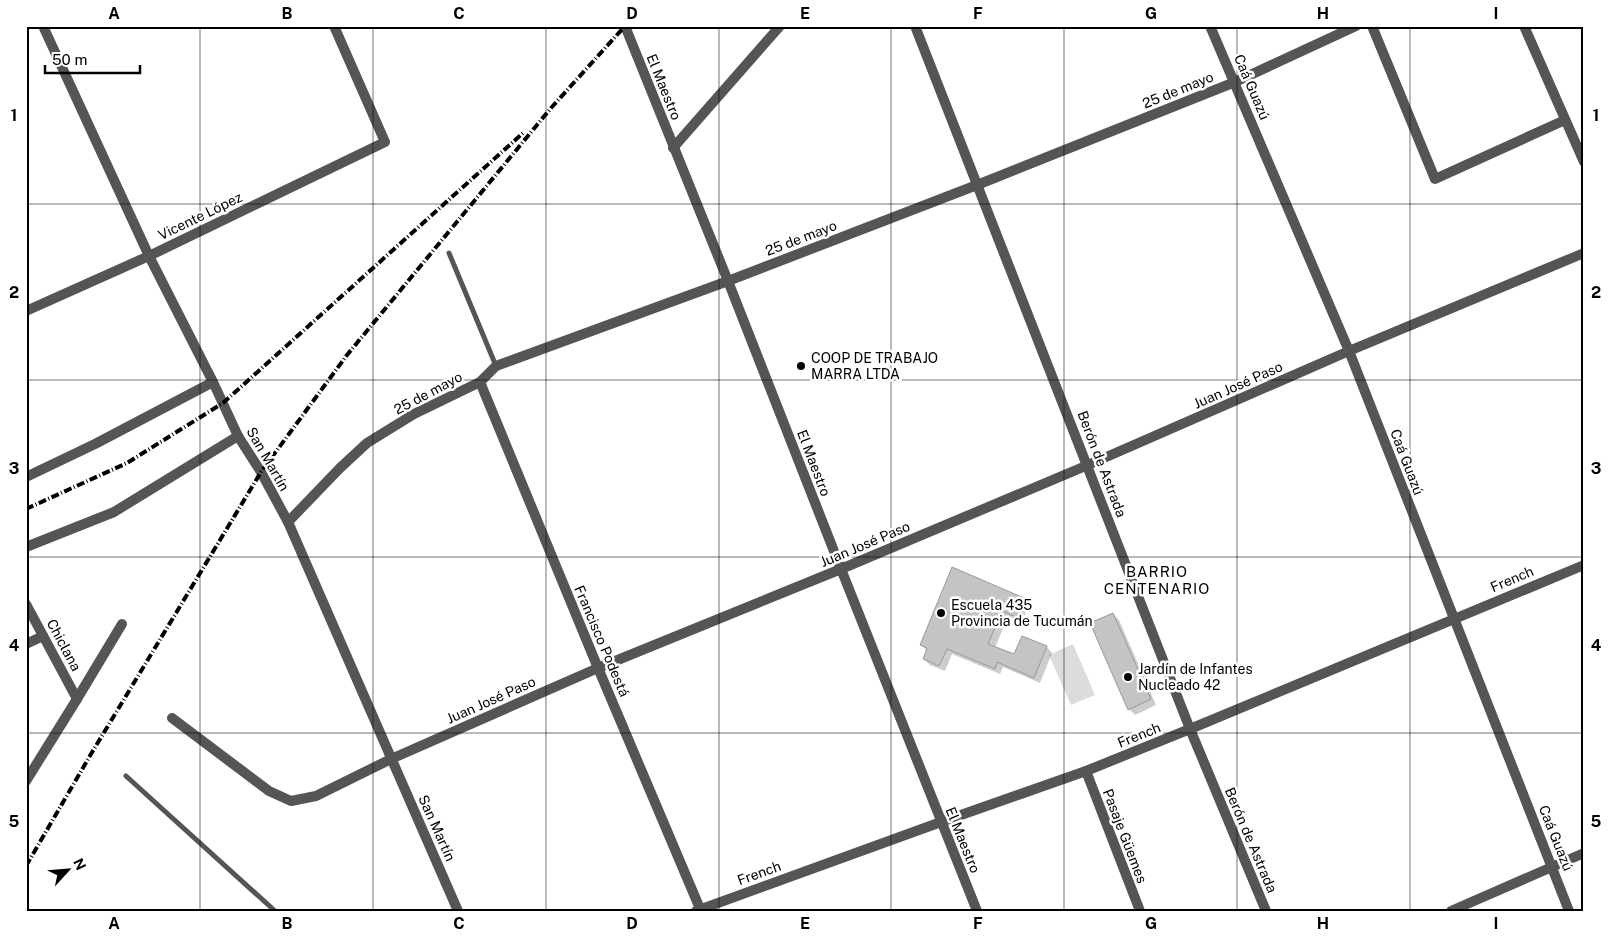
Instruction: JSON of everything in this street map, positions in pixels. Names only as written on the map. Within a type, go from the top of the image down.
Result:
[{"type":"street","name":"San Martín","points":[[43,26],[149,256],[213,382],[238,436],[261,472],[288,522],[458,911]]},
{"type":"street","name":"Vicente López","points":[[26,311],[149,256],[385,142],[334,26]]},
{"type":"street","name":"El Maestro","points":[[624,26],[728,280],[977,911]]},
{"type":"street","points":[[673,148],[780,26]]},
{"type":"street","name":"Berón de Astrada","points":[[915,26],[1190,729],[1266,911]]},
{"type":"street","name":"Caá Guazú","points":[[1210,26],[1349,352],[1569,911]]},
{"type":"street","name":"25 de mayo","points":[[288,522],[367,443],[414,414],[480,382],[496,366],[977,185],[1235,82],[1356,26]]},
{"type":"street","points":[[1372,26],[1435,179],[1565,120]]},
{"type":"street","points":[[1524,26],[1584,162]]},
{"type":"street","name":"Juan José Paso","points":[[172,718],[269,791],[290,801],[316,796],[391,759],[598,668],[841,570],[1584,253]]},
{"type":"street","points":[[26,477],[213,382]]},
{"type":"street","name":"Francisco Podestá","points":[[480,382],[699,910]]},
{"type":"street","points":[[26,547],[114,512],[238,436]]},
{"type":"street","name":"French","points":[[699,910],[1086,771],[1584,565]]},
{"type":"street","name":"Chiclana","points":[[26,604],[78,699]]},
{"type":"street","points":[[26,780],[78,699],[122,624]]},
{"type":"street","points":[[26,644],[43,636]]},
{"type":"street","name":"Pasaje Güemes","points":[[1086,771],[1140,911]]},
{"type":"street","points":[[1452,911],[1584,853]]},
{"type":"lane","points":[[449,253],[496,366]]},
{"type":"lane","points":[[126,776],[276,911]]},
{"type":"shaded area","points":[[1073,644],[1095,695],[1071,705],[1049,655]]},
{"type":"building","points":[[952,567],[1024,598],[1016,617],[1002,611],[988,644],[1014,654],[1022,636],[1047,646],[1034,678],[997,662],[995,669],[947,649],[939,666],[923,659],[927,648],[920,645]]},
{"type":"building","points":[[1113,613],[1151,699],[1128,710],[1090,623]]},
{"type":"railway","points":[[26,866],[91,754],[261,472],[347,355],[551,108],[625,26]]},
{"type":"railway","points":[[26,509],[127,463],[223,403],[523,133]]},
{"type":"place","name":"COOP DE TRABAJO MARRA LTDA","points":[[801,366]]},
{"type":"place","name":"Escuela 435 Provincia de Tucumán","points":[[941,613]]},
{"type":"place","name":"Jardín de Infantes Nucleado 42","points":[[1128,677]]},
{"type":"district","name":"BARRIO CENTENARIO","points":[[1157,580]]}]
